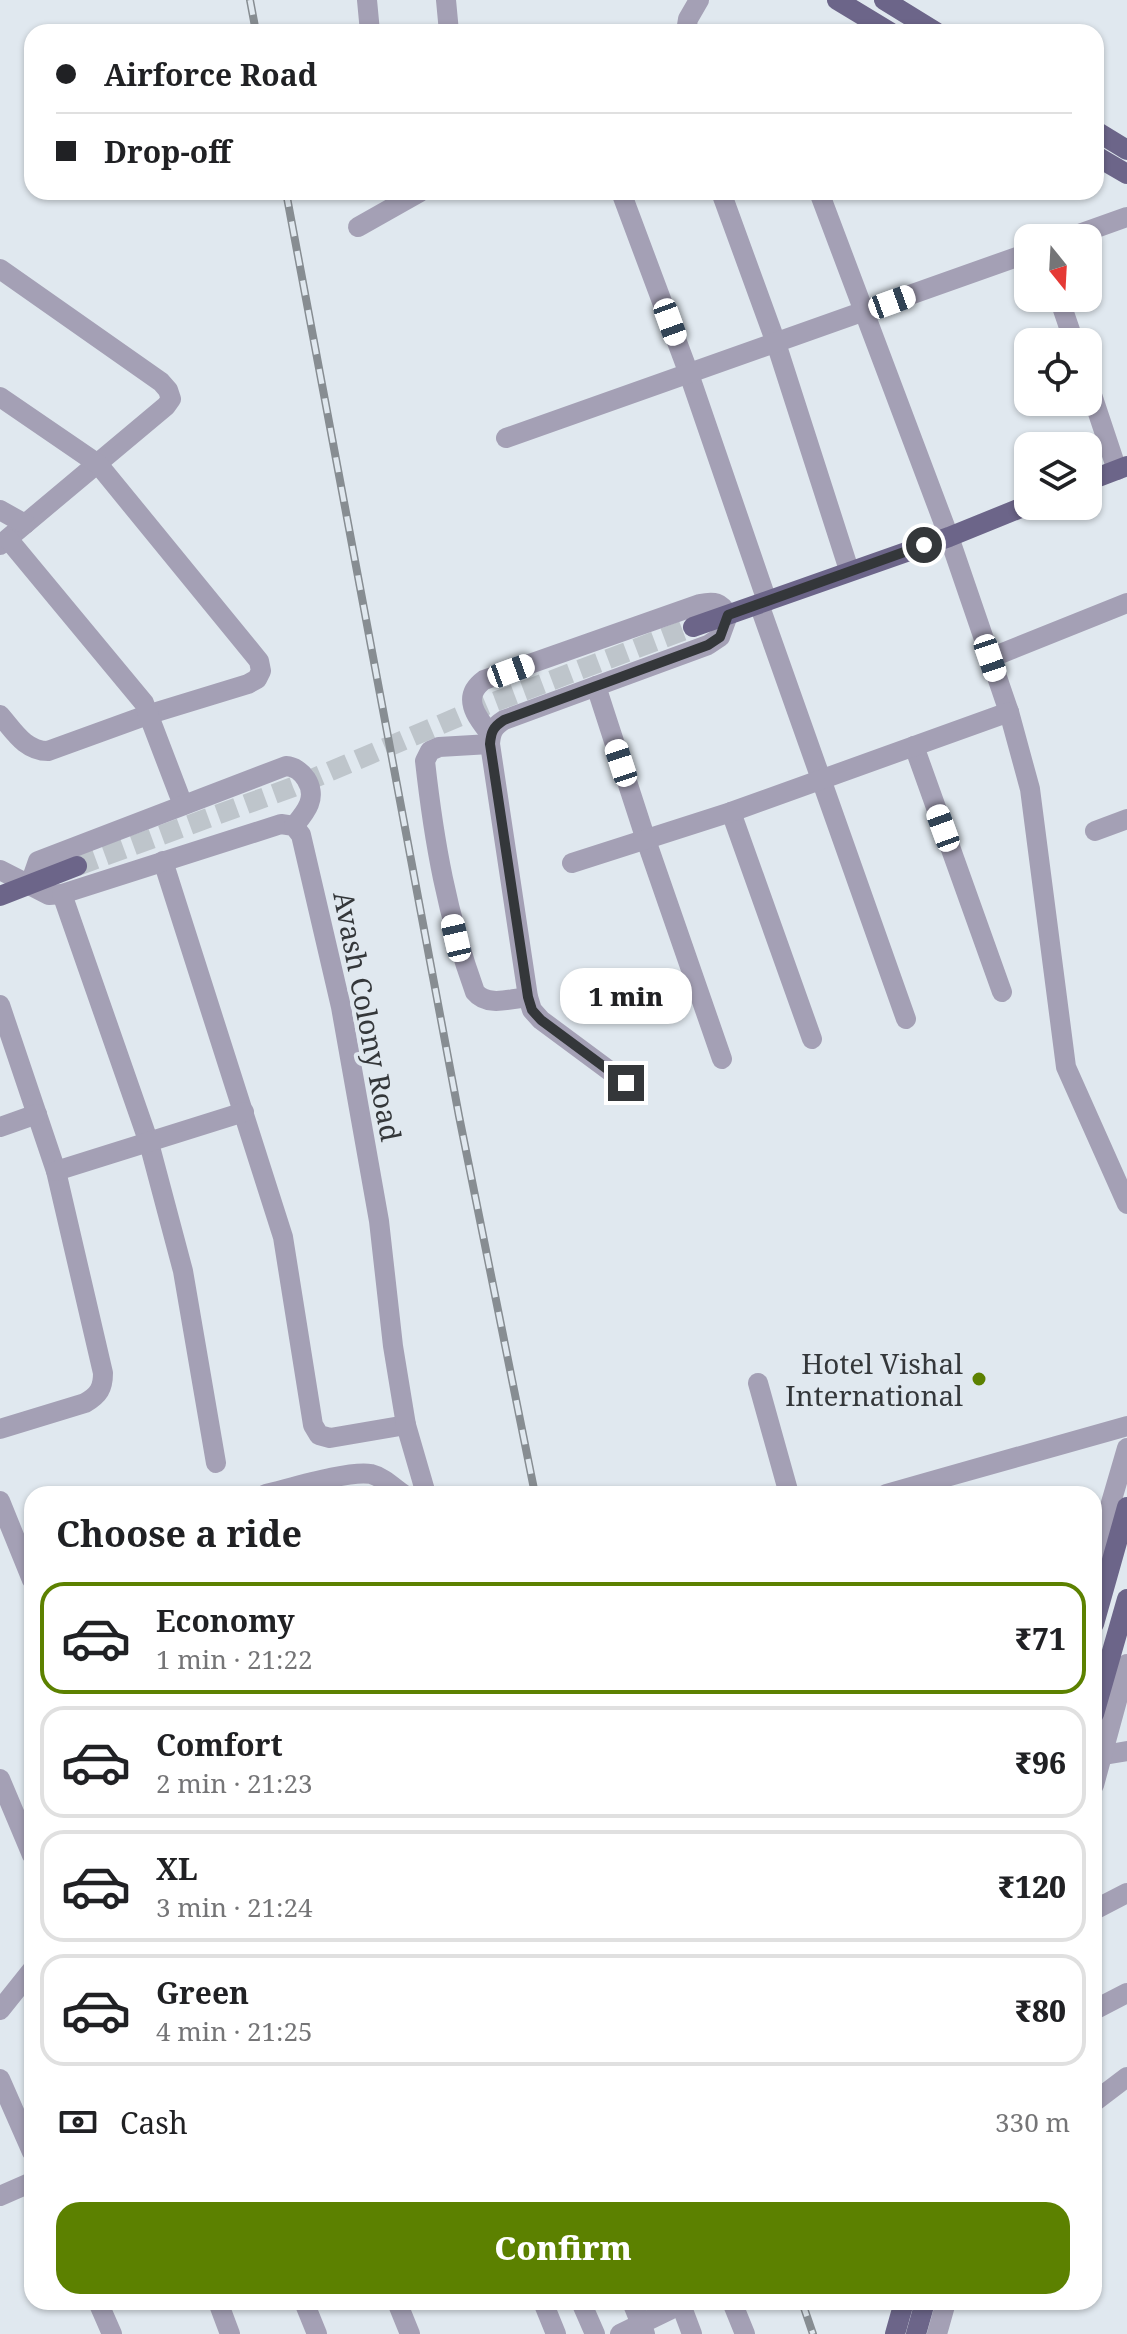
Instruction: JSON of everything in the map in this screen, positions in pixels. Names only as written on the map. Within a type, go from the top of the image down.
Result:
[{"type":"main road","points":[[837,0],[877,24]]},
{"type":"main road","points":[[884,0],[923,24]]},
{"type":"main road","points":[[1104,136],[1127,150]]},
{"type":"main road","points":[[1104,161],[1127,174]]},
{"type":"main road","points":[[1102,476],[1122,468]]},
{"type":"main road","points":[[693,627],[949,537],[1014,511]]},
{"type":"main road","points":[[0,896],[77,866]]},
{"type":"main road","points":[[1102,1596],[1127,1507]]},
{"type":"main road","points":[[1102,1686],[1127,1599]]},
{"type":"main road","points":[[895,2334],[903,2310]]},
{"type":"main road","points":[[916,2334],[923,2310]]},
{"type":"street","points":[[367,0],[369,24]]},
{"type":"street","points":[[446,0],[448,24]]},
{"type":"street","points":[[687,24],[699,0]]},
{"type":"street","points":[[358,227],[406,200]]},
{"type":"street","points":[[624,200],[689,374],[821,780],[906,1019]]},
{"type":"street","points":[[724,200],[776,343],[849,570]]},
{"type":"street","points":[[822,200],[949,537],[1009,712],[1030,789],[1066,1067],[1127,1204]]},
{"type":"street","points":[[1102,226],[1127,217]]},
{"type":"street","points":[[506,438],[1014,258]]},
{"type":"street","points":[[3,276],[161,382],[168,390],[171,399],[166,406],[4,542],[135,690],[150,714],[183,805]]},
{"type":"street","points":[[0,397],[98,464],[259,661],[261,671],[257,679],[248,684],[150,714],[48,751],[36,751],[26,745],[0,715]]},
{"type":"street","points":[[1101,416],[1122,468]]},
{"type":"street","points":[[0,510],[25,524]]},
{"type":"street","points":[[490,739],[495,726],[504,720],[708,645],[720,637],[728,615],[723,605],[712,601],[700,604],[484,680],[474,688],[471,696],[477,717],[490,739],[532,1010],[626,1083]]},
{"type":"street","points":[[990,658],[1127,603]]},
{"type":"street","points":[[596,686],[722,1059]]},
{"type":"street","points":[[572,863],[731,812],[1009,712]]},
{"type":"street","points":[[490,739],[430,751],[425,761],[434,839],[456,938],[475,992],[481,999],[490,1001],[528,997]]},
{"type":"street","points":[[914,746],[1002,992]]},
{"type":"street","points":[[0,870],[49,895],[62,894],[281,824],[294,826],[309,804],[311,794],[304,775],[296,767],[286,766],[38,861],[30,884]]},
{"type":"street","points":[[731,812],[812,1039]]},
{"type":"street","points":[[1095,831],[1127,819]]},
{"type":"street","name":"Avash Colony Road","points":[[294,826],[305,848],[341,1007],[379,1221],[393,1346],[406,1425],[423,1485]]},
{"type":"street","points":[[163,861],[288,1257],[313,1425],[319,1435],[330,1438],[406,1425]]},
{"type":"street","points":[[62,894],[149,1143],[183,1271],[216,1463]]},
{"type":"street","points":[[0,1005],[56,1171],[103,1373],[103,1385],[97,1396],[85,1403],[0,1429]]},
{"type":"street","points":[[56,1171],[244,1112]]},
{"type":"street","points":[[0,1127],[37,1114]]},
{"type":"street","points":[[758,1383],[787,1486]]},
{"type":"street","points":[[914,1486],[1127,1426]]},
{"type":"street","points":[[1102,1517],[1127,1448]]},
{"type":"street","points":[[307,1486],[368,1474],[380,1477],[393,1486]]},
{"type":"street","points":[[0,1501],[24,1560]]},
{"type":"street","points":[[1102,1761],[1127,1664]]},
{"type":"street","points":[[1104,1755],[1127,1751]]},
{"type":"street","points":[[0,1779],[24,1836]]},
{"type":"street","points":[[1102,1906],[1127,1893]]},
{"type":"street","points":[[0,2010],[24,1980]]},
{"type":"street","points":[[1102,2006],[1127,1993]]},
{"type":"street","points":[[1102,2096],[1127,2077]]},
{"type":"street","points":[[0,2079],[24,2134]]},
{"type":"street","points":[[0,2196],[24,2186]]},
{"type":"street","points":[[102,2310],[112,2334]]},
{"type":"street","points":[[221,2310],[230,2334]]},
{"type":"street","points":[[307,2310],[317,2334]]},
{"type":"street","points":[[400,2310],[410,2334]]},
{"type":"street","points":[[546,2310],[556,2334]]},
{"type":"street","points":[[584,2310],[595,2334]]},
{"type":"street","points":[[635,2310],[643,2329]]},
{"type":"street","points":[[620,2334],[643,2329],[672,2310]]},
{"type":"street","points":[[684,2310],[692,2334]]},
{"type":"street","points":[[735,2310],[745,2334]]},
{"type":"street","points":[[908,2310],[916,2334]]},
{"type":"street","points":[[937,2334],[944,2310]]},
{"type":"tunnel","points":[[77,866],[293,787],[489,704],[693,627]]},
{"type":"railway","points":[[250,0],[254,24]]},
{"type":"railway","points":[[287,200],[459,1116],[533,1486]]},
{"type":"railway","points":[[805,2310],[813,2334]]},
{"type":"place","name":"Hotel Vishal International","points":[[979,1379]]},
{"type":"route","points":[[626,1083],[532,1010],[518,934],[490,734],[504,720],[708,645],[720,637],[728,615],[924,545]]}]
